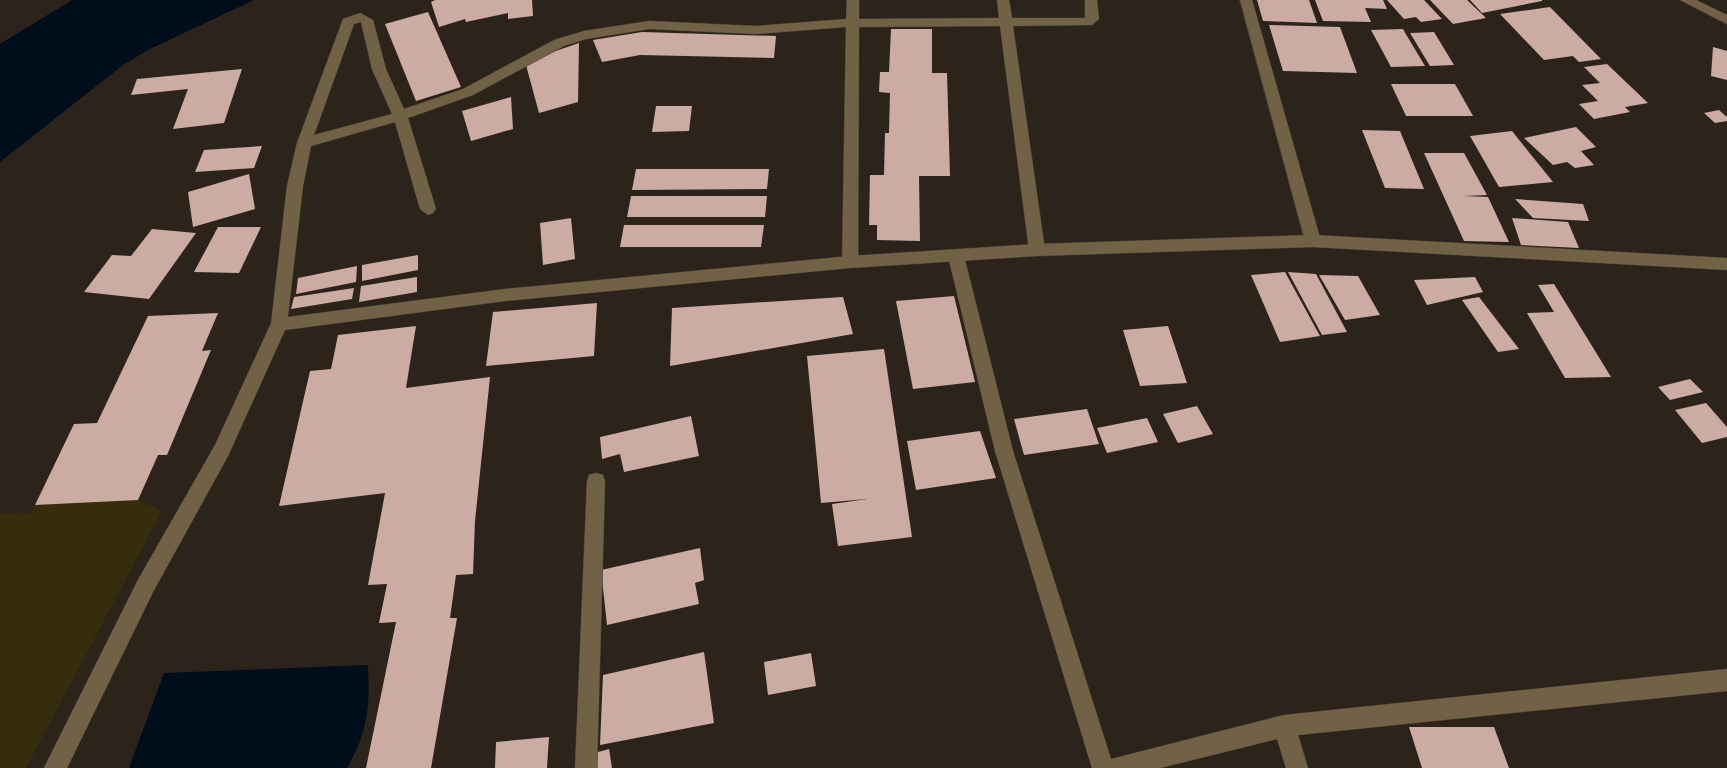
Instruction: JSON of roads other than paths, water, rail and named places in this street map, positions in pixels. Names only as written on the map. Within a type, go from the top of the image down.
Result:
[{"type":"street","points":[[850,262],[853,0]]},
{"type":"street","points":[[1003,0],[1037,250]]},
{"type":"street","points":[[303,143],[400,117],[468,92],[537,53],[584,35],[649,24],[756,30],[852,23],[1087,22],[1093,19],[1091,0]]},
{"type":"street","points":[[1246,0],[1313,241]]},
{"type":"street","points":[[1686,0],[1727,20]]},
{"type":"street","points":[[55,768],[146,585],[222,450],[279,324],[295,186],[303,143],[348,22],[360,17],[367,20],[379,69],[400,117],[428,209]]},
{"type":"street","points":[[279,324],[505,295],[850,262],[1037,250],[1313,241],[1727,264]]},
{"type":"street","points":[[957,256],[1004,451],[1103,768]]},
{"type":"street","points":[[586,768],[596,481]]},
{"type":"street","points":[[1116,768],[1284,726],[1727,680]]},
{"type":"street","points":[[1284,726],[1297,768]]},
{"type":"water","points":[[72,0],[254,0],[148,50],[123,65],[0,162],[0,44]]},
{"type":"water","points":[[368,665],[366,718],[347,768],[129,768],[164,673]]}]
